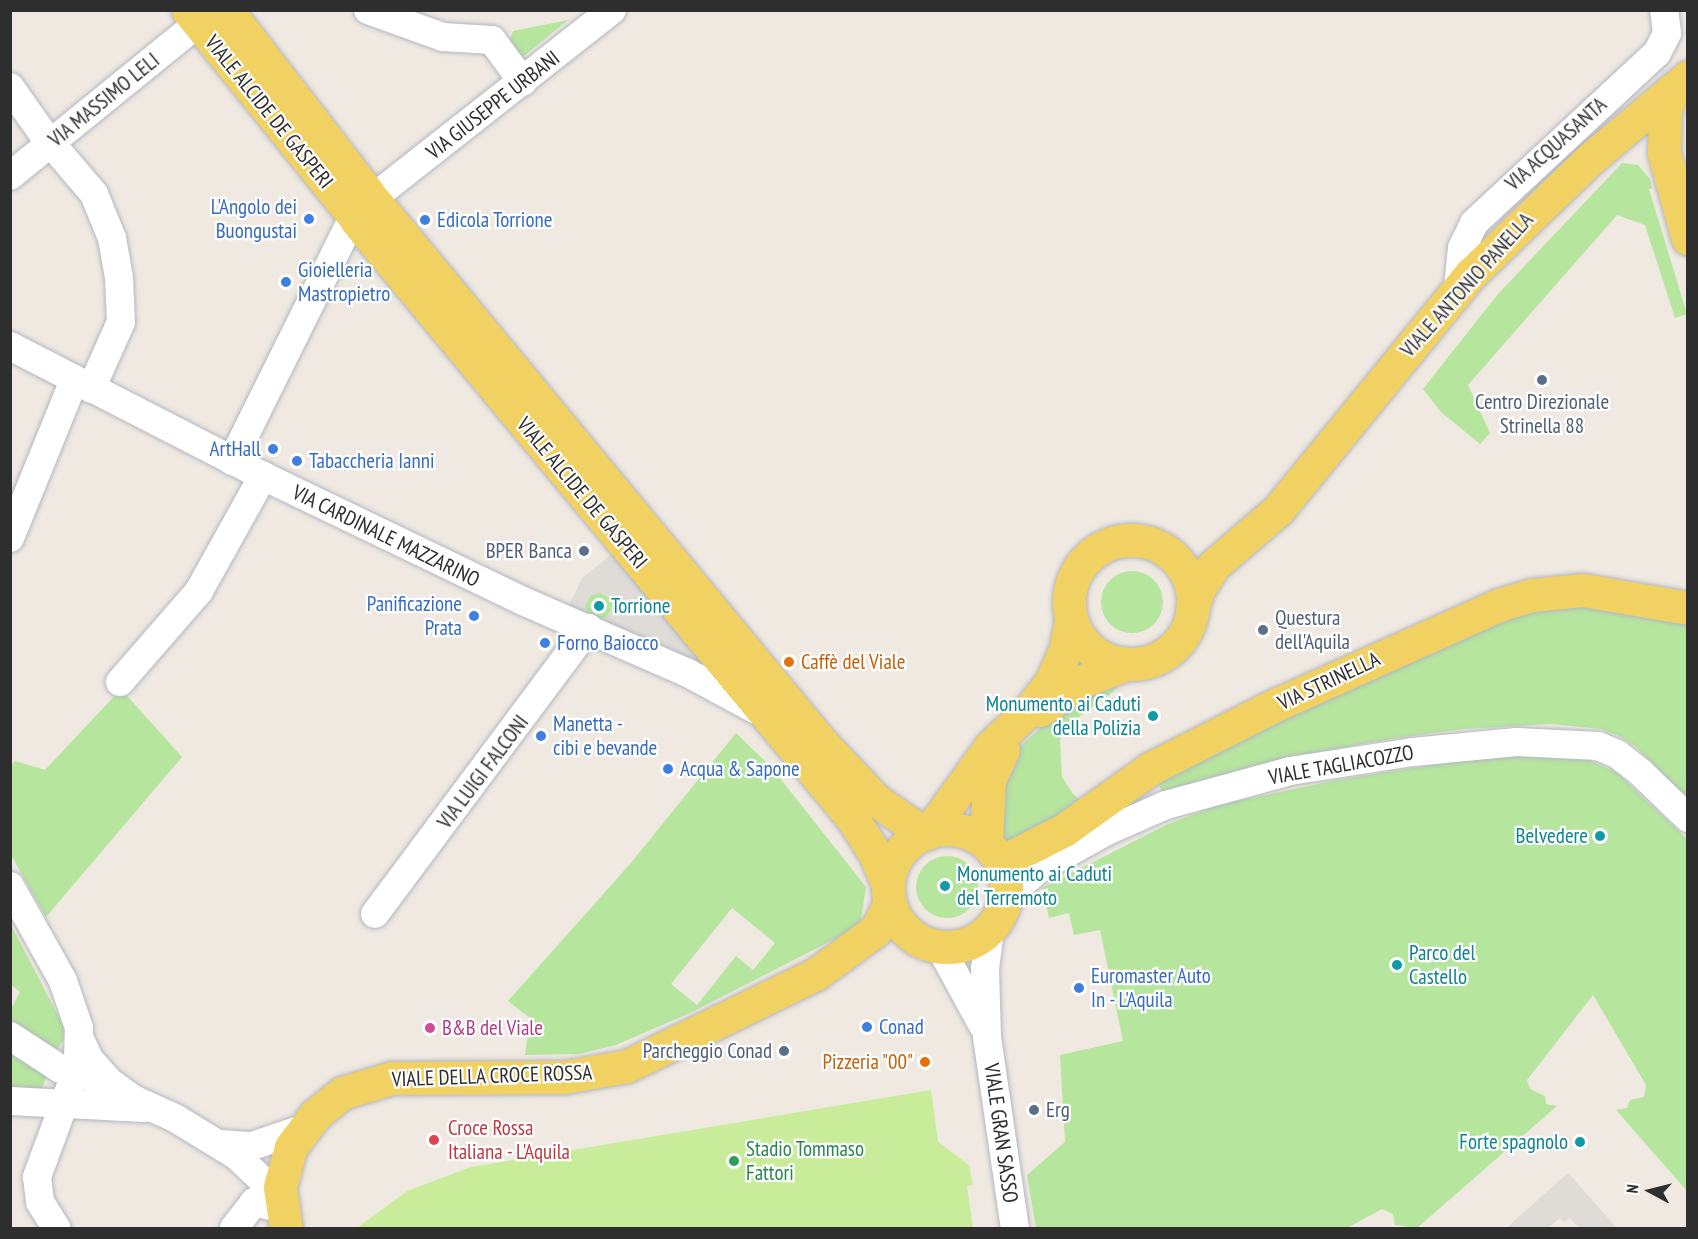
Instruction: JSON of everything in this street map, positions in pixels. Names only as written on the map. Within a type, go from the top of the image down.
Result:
[{"type":"main road","name":"VIALE ALCIDE DE GASPERI","points":[[207,14],[767,716],[865,835],[889,893]]},
{"type":"main road","name":"VIALE ANTONIO PANELLA","points":[[1192,610],[1197,592],[1213,566],[1271,517],[1458,288],[1522,222],[1613,139],[1680,84]]},
{"type":"main road","points":[[1680,84],[1663,138],[1673,194],[1688,239]]},
{"type":"main road","points":[[1613,139],[1625,141],[1643,153],[1673,194]]},
{"type":"main road","name":"VIALE ALCIDE DE GASPERI","points":[[363,208],[821,742],[877,801],[926,833]]},
{"type":"main road","name":"VIALE ANTONIO PANELLA","points":[[1155,544],[1225,541],[1249,532],[1271,517]]},
{"type":"main road","points":[[1122,540],[1155,544],[1172,555],[1185,571],[1192,590],[1192,610],[1177,644],[1145,663],[1126,664],[1069,689],[1028,721],[1007,745],[989,780],[994,855],[1007,892],[997,918],[968,944],[934,946],[906,931],[889,893],[901,851],[926,833],[984,754],[1030,709],[1051,682],[1065,651],[1071,620],[1071,583],[1092,553],[1122,540]]},
{"type":"main road","name":"VIA STRINELLA","points":[[994,855],[1011,857],[1056,835],[1151,768],[1273,706],[1499,605],[1532,595],[1583,590],[1688,608]]},
{"type":"main road","points":[[1071,620],[1091,651],[1126,664]]},
{"type":"main road","points":[[926,833],[962,831],[994,855]]},
{"type":"main road","name":"VIALE DELLA CROCE ROSSA","points":[[816,974],[876,930],[889,893]]},
{"type":"main road","name":"VIALE DELLA CROCE ROSSA","points":[[283,1212],[285,1162],[302,1129],[342,1093],[384,1079],[430,1075],[574,1076],[627,1066],[816,974],[883,952],[934,946]]},
{"type":"street","points":[[368,10],[443,37],[490,39],[500,47],[523,82]]},
{"type":"street","name":"VIA GIUSEPPE URBANI","points":[[232,462],[363,208],[612,10]]},
{"type":"street","name":"VIA ACQUASANTA","points":[[1458,288],[1462,248],[1474,223],[1657,53],[1666,38],[1664,10]]},
{"type":"street","name":"VIA MASSIMO LELI","points":[[10,176],[207,14]]},
{"type":"street","points":[[10,87],[51,144],[94,194],[104,213],[116,257],[121,322],[82,384],[10,538]]},
{"type":"street","name":"VIA CARDINALE MAZZARINO","points":[[10,346],[232,462],[688,673],[767,716]]},
{"type":"street","points":[[120,682],[203,584],[263,476]]},
{"type":"street","name":"VIA LUIGI FALCONI","points":[[375,914],[588,628]]},
{"type":"street","name":"VIALE TAGLIACOZZO","points":[[997,918],[1025,880],[1049,862],[1166,805],[1290,771],[1413,752],[1517,741],[1598,746],[1627,762],[1688,818]]},
{"type":"street","points":[[10,886],[70,996],[80,1039],[90,1060],[111,1083],[152,1109],[220,1144],[261,1176],[283,1212]]},
{"type":"street","name":"VIALE GRAN SASSO","points":[[997,918],[986,969],[987,1037],[1015,1228]]},
{"type":"street","name":"VIALE GRAN SASSO","points":[[934,946],[970,996],[987,1037]]},
{"type":"street","points":[[10,1036],[76,1074],[111,1083]]},
{"type":"street","points":[[56,1228],[40,1202],[37,1177],[76,1074],[80,1039]]},
{"type":"street","points":[[10,1101],[152,1109]]},
{"type":"street","points":[[220,1144],[252,1146],[302,1129]]},
{"type":"street","points":[[234,1228],[254,1202],[283,1212]]},
{"type":"green space","points":[[568,20],[519,60],[510,40],[513,31]]},
{"type":"green space","points":[[1622,163],[1638,165],[1650,179],[1652,188],[1649,189],[1687,314],[1675,318],[1645,225],[1617,215],[1468,385],[1490,433],[1480,444],[1441,412],[1423,389],[1498,294]]},
{"type":"green space","points":[[1132,571],[1144,573],[1154,580],[1161,590],[1163,602],[1161,614],[1154,624],[1144,631],[1132,633],[1120,631],[1110,624],[1103,614],[1101,602],[1103,590],[1110,580],[1120,573]]},
{"type":"green space","points":[[600,592],[610,598],[613,607],[607,617],[598,620],[588,614],[585,605],[591,595]]},
{"type":"green space","points":[[1586,606],[1687,622],[1687,797],[1635,746],[1619,736],[1601,729],[1551,724],[1464,729],[1396,738],[1323,751],[1163,793],[1158,784],[1385,666],[1484,624],[1530,611]]},
{"type":"green space","points":[[1119,680],[1113,692],[1064,728],[1060,740],[1062,777],[1073,794],[1086,804],[1008,841],[1000,838],[992,816],[1016,750],[1062,708]]},
{"type":"green space","points":[[121,689],[182,757],[46,917],[11,855],[11,765],[15,761],[45,770]]},
{"type":"green space","points":[[736,733],[772,768],[866,887],[860,926],[692,1012],[616,1045],[579,1054],[525,1055],[530,1018],[508,1001],[630,864]],"holes":[[[732,908],[775,943],[753,970],[736,956],[697,1005],[671,984]]]},
{"type":"green space","name":"Parco del Castello","points":[[1545,754],[1582,757],[1616,772],[1687,839],[1687,1191],[1616,1110],[1627,1108],[1630,1100],[1644,1097],[1646,1085],[1593,995],[1527,1080],[1530,1089],[1545,1096],[1546,1104],[1557,1106],[1417,1228],[1395,1225],[1393,1214],[1382,1209],[1347,1228],[1036,1228],[1027,1175],[1065,1142],[1060,1055],[1123,1041],[1100,930],[1074,935],[1069,913],[1049,918],[1042,888],[1166,825],[1218,805],[1337,780],[1458,761]]},
{"type":"green space","points":[[947,856],[959,858],[969,865],[976,875],[978,887],[976,899],[969,909],[959,916],[947,918],[935,916],[925,909],[918,899],[916,887],[918,875],[925,865],[935,858]]},
{"type":"green space","points":[[10,923],[64,1027],[63,1040],[55,1054],[11,1024],[11,1009],[20,992],[11,985]]},
{"type":"green space","points":[[10,1050],[47,1074],[40,1096],[11,1094]]},
{"type":"green space","name":"Stadio Tommaso Fattori","points":[[931,1090],[938,1142],[969,1165],[973,1185],[967,1186],[973,1228],[357,1228],[407,1191],[471,1167]]},
{"type":"shaded area","points":[[613,553],[716,678],[566,612],[582,578]],"holes":[[[600,593],[610,598],[613,607],[607,617],[598,620],[588,614],[585,605],[591,595]]]},
{"type":"shaded area","points":[[1568,1173],[1617,1228],[1579,1228],[1570,1218],[1564,1222],[1560,1218],[1548,1228],[1506,1228]]},
{"type":"place","name":"L'Angolo dei Buongustai","points":[[309,219]]},
{"type":"place","name":"Edicola Torrione","points":[[425,220]]},
{"type":"place","name":"Gioielleria Mastropietro","points":[[286,282]]},
{"type":"place","name":"Centro Direzionale Strinella 88","points":[[1542,380]]},
{"type":"place","name":"ArtHall","points":[[273,449]]},
{"type":"place","name":"Tabaccheria Ianni","points":[[297,461]]},
{"type":"place","name":"BPER Banca","points":[[584,551]]},
{"type":"place","name":"Torrione","points":[[599,606]]},
{"type":"place","name":"Panificazione Prata","points":[[474,616]]},
{"type":"place","name":"Questura dell'Aquila","points":[[1263,630]]},
{"type":"place","name":"Forno Baiocco","points":[[545,643]]},
{"type":"place","name":"Caffè del Viale","points":[[789,662]]},
{"type":"place","name":"Monumento ai Caduti della Polizia","points":[[1153,716]]},
{"type":"place","name":"Manetta - cibi e bevande","points":[[541,736]]},
{"type":"place","name":"Acqua & Sapone","points":[[668,769]]},
{"type":"place","name":"Belvedere","points":[[1600,836]]},
{"type":"place","name":"Monumento ai Caduti del Terremoto","points":[[945,886]]},
{"type":"place","name":"Parco del Castello","points":[[1397,965]]},
{"type":"place","name":"Euromaster Auto In - L'Aquila","points":[[1079,988]]},
{"type":"place","name":"Conad","points":[[867,1027]]},
{"type":"place","name":"B&B del Viale","points":[[430,1028]]},
{"type":"place","name":"Parcheggio Conad","points":[[784,1051]]},
{"type":"place","name":"Pizzeria \"00\"","points":[[925,1062]]},
{"type":"place","name":"Erg","points":[[1034,1110]]},
{"type":"place","name":"Croce Rossa Italiana - L'Aquila","points":[[434,1140]]},
{"type":"place","name":"Forte spagnolo","points":[[1580,1142]]},
{"type":"place","name":"Stadio Tommaso Fattori","points":[[734,1161]]}]
